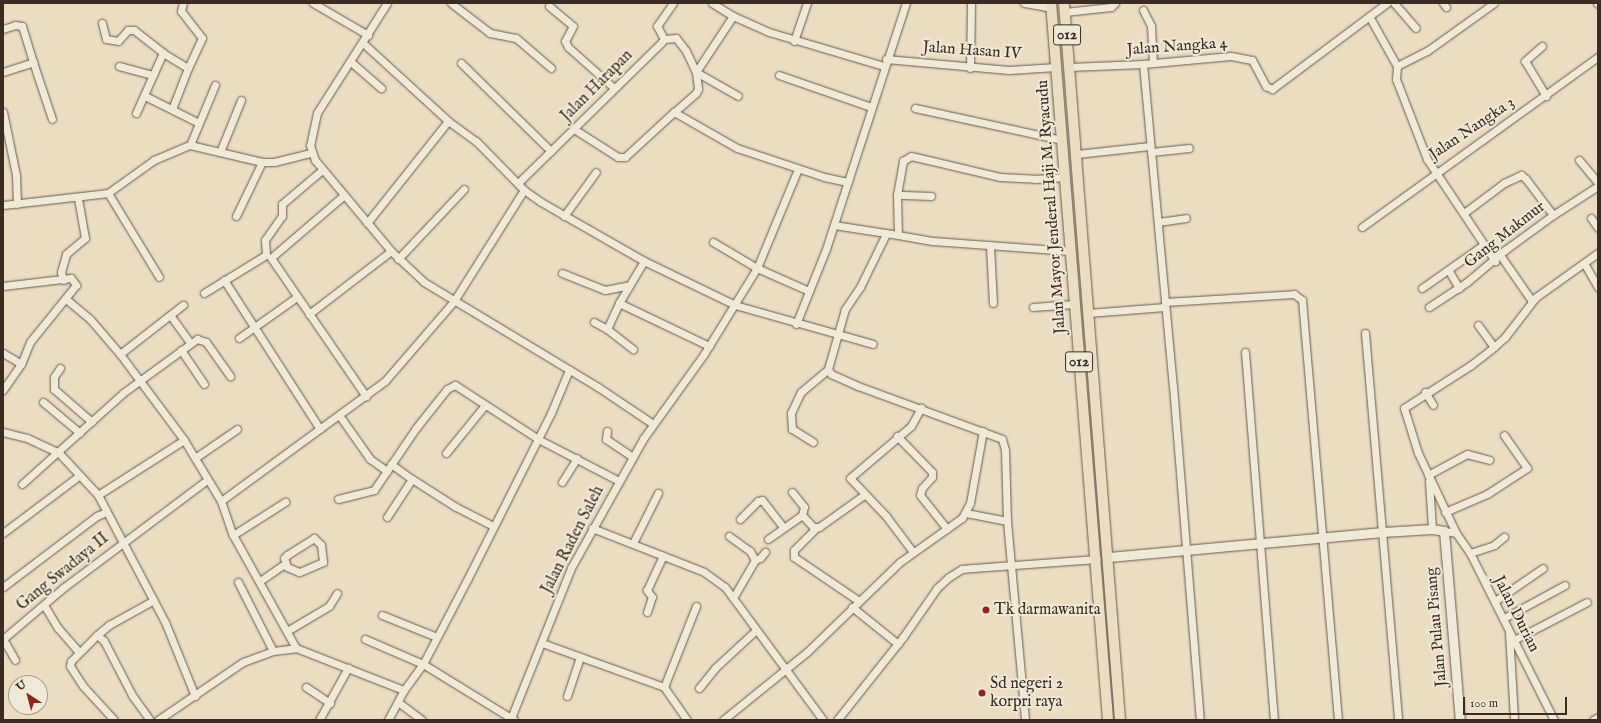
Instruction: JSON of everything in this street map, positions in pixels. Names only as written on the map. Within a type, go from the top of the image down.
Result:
[{"type":"main road","name":"Jalan Mayor Jenderal Haji M. Ryacudu","points":[[1051,5],[1074,304],[1097,559],[1105,697],[1108,720]]},
{"type":"main road","name":"Jalan Mayor Jenderal Haji M. Ryacudu","points":[[1064,7],[1109,558],[1120,720]]},
{"type":"main road","points":[[1067,198],[1074,197],[1075,186],[1079,181]]},
{"type":"main road","points":[[1069,228],[1072,222],[1072,207],[1080,204]]},
{"type":"main road","points":[[1104,673],[1112,676],[1117,672]]},
{"type":"main road","points":[[1105,697],[1113,693],[1119,695]]},
{"type":"street","points":[[172,109],[188,68],[202,38],[181,11],[182,3]]},
{"type":"street","points":[[313,3],[368,35]]},
{"type":"street","points":[[387,3],[318,114],[311,138],[311,153],[322,170],[391,251],[424,282],[653,424]]},
{"type":"street","points":[[451,3],[490,34],[516,38],[551,68]]},
{"type":"street","points":[[574,129],[618,157],[625,157],[696,93],[696,72],[679,40],[670,37],[664,39],[657,26],[673,3]]},
{"type":"street","points":[[794,41],[807,3]]},
{"type":"street","points":[[796,324],[834,225],[885,63],[906,3]]},
{"type":"street","points":[[970,68],[971,3]]},
{"type":"street","points":[[1024,3],[1051,5]]},
{"type":"street","points":[[1064,7],[1111,7],[1115,3]]},
{"type":"street","name":"Jalan Nangka 4","points":[[1069,67],[1143,64],[1231,56],[1252,60],[1266,86],[1272,89],[1387,3]]},
{"type":"street","points":[[1394,3],[1416,28]]},
{"type":"street","points":[[1369,16],[1397,66],[1427,51],[1494,3]]},
{"type":"street","name":"Jalan Hasan IV","points":[[714,4],[733,16],[794,41],[885,63],[1009,70],[1056,67]]},
{"type":"street","points":[[549,6],[573,26],[565,41],[568,47],[614,88]]},
{"type":"street","points":[[1143,10],[1151,26],[1153,63]]},
{"type":"street","points":[[696,72],[733,16]]},
{"type":"street","points":[[102,23],[106,39],[118,41],[128,30],[134,30],[163,53],[188,68]]},
{"type":"street","points":[[3,29],[15,25],[22,26],[52,118]]},
{"type":"street","name":"Jalan Harapan","points":[[518,183],[664,39]]},
{"type":"street","points":[[363,43],[448,121],[476,141],[524,190],[564,216],[644,261],[735,305],[796,324],[837,333],[873,344]]},
{"type":"street","points":[[1542,46],[1525,61],[1546,96]]},
{"type":"street","points":[[136,113],[145,96],[163,53]]},
{"type":"street","name":"Jalan Nangka 3","points":[[1397,66],[1396,79],[1402,98],[1435,174],[1546,96],[1598,57]]},
{"type":"street","points":[[3,72],[33,62]]},
{"type":"street","points":[[351,62],[381,88]]},
{"type":"street","points":[[461,63],[551,151]]},
{"type":"street","points":[[1143,64],[1158,222],[1200,720]]},
{"type":"street","points":[[118,66],[153,75]]},
{"type":"street","points":[[696,72],[738,96]]},
{"type":"street","points":[[779,75],[839,94],[871,107]]},
{"type":"street","points":[[190,145],[215,85]]},
{"type":"street","points":[[145,96],[199,123]]},
{"type":"street","points":[[220,152],[241,100]]},
{"type":"street","points":[[915,108],[1062,140]]},
{"type":"street","points":[[3,112],[16,174],[17,204]]},
{"type":"street","points":[[674,112],[737,148],[798,169],[848,182]]},
{"type":"street","points":[[367,223],[448,121]]},
{"type":"street","points":[[3,205],[78,199],[108,193],[154,160],[190,145],[262,162],[274,162],[311,153]]},
{"type":"street","points":[[1077,154],[1189,148]]},
{"type":"street","points":[[898,235],[897,195],[903,160],[911,156],[1000,177],[1035,179],[1065,177]]},
{"type":"street","points":[[1579,160],[1598,183]]},
{"type":"street","points":[[236,216],[262,162]]},
{"type":"street","name":"Jalan Raden Saleh","points":[[512,719],[569,574],[592,528],[653,424],[709,346],[757,268],[798,169]]},
{"type":"street","points":[[204,294],[224,280],[266,255],[268,232],[282,216],[282,204],[322,170]]},
{"type":"street","points":[[564,216],[596,172]]},
{"type":"street","points":[[1362,226],[1435,174],[1464,213],[1483,245],[1498,258],[1532,301]]},
{"type":"street","points":[[1464,213],[1504,184],[1521,175],[1526,179],[1553,215]]},
{"type":"street","name":"Gang Makmur","points":[[1429,307],[1459,288],[1553,215],[1598,186]]},
{"type":"street","points":[[398,258],[464,189]]},
{"type":"street","points":[[220,501],[385,381],[454,301],[524,190]]},
{"type":"street","points":[[108,193],[159,277]]},
{"type":"street","points":[[897,195],[931,196]]},
{"type":"street","points":[[273,255],[344,196]]},
{"type":"street","points":[[63,280],[62,272],[66,254],[85,238],[78,199]]},
{"type":"street","points":[[1158,222],[1186,218]]},
{"type":"street","points":[[1591,218],[1598,228]]},
{"type":"street","points":[[834,225],[886,234],[990,246],[1070,251]]},
{"type":"street","points":[[813,442],[792,429],[791,413],[801,392],[828,369],[837,333],[846,306],[860,287],[886,234]]},
{"type":"street","points":[[713,242],[757,268],[809,291]]},
{"type":"street","points":[[266,245],[273,255],[272,263],[366,396]]},
{"type":"street","points":[[1422,288],[1449,271],[1483,245]]},
{"type":"street","points":[[990,246],[993,303]]},
{"type":"street","points":[[309,314],[391,251]]},
{"type":"street","points":[[1432,529],[1428,475],[1403,412],[1406,404],[1471,365],[1494,347],[1506,337],[1532,301],[1598,253]]},
{"type":"street","points":[[607,329],[619,303],[644,261]]},
{"type":"street","points":[[1584,263],[1598,287]]},
{"type":"street","points":[[1449,271],[1459,288]]},
{"type":"street","points":[[562,273],[605,290],[630,285]]},
{"type":"street","points":[[3,286],[63,280],[74,280],[76,285],[30,342],[21,364],[3,390]]},
{"type":"street","points":[[224,280],[320,429]]},
{"type":"street","points":[[1088,313],[1294,294],[1302,300],[1338,720]]},
{"type":"street","points":[[239,338],[297,297]]},
{"type":"street","points":[[66,299],[90,319],[120,354],[184,440],[220,501],[233,535],[260,580],[296,648]]},
{"type":"street","points":[[619,303],[709,346]]},
{"type":"street","points":[[1033,306],[1074,304]]},
{"type":"street","points":[[120,354],[183,305]]},
{"type":"street","points":[[170,315],[190,343]]},
{"type":"street","points":[[594,322],[607,329],[633,349]]},
{"type":"street","points":[[1478,325],[1494,347]]},
{"type":"street","points":[[1365,333],[1398,720]]},
{"type":"street","points":[[22,484],[139,381],[197,339],[206,342],[230,376]]},
{"type":"street","points":[[181,350],[204,384]]},
{"type":"street","points":[[1245,352],[1274,720]]},
{"type":"street","points":[[3,353],[21,364]]},
{"type":"street","points":[[60,368],[54,377],[54,389],[92,422]]},
{"type":"street","points":[[828,369],[831,374],[858,386],[1001,437],[1004,443],[1007,521],[1025,720]]},
{"type":"street","points":[[388,720],[404,690],[423,664],[437,637],[538,439],[568,370]]},
{"type":"street","points":[[338,499],[370,493],[416,428],[452,386],[458,385],[485,405],[538,439],[619,481]]},
{"type":"street","points":[[1425,392],[1433,405]]},
{"type":"street","points":[[43,402],[80,433]]},
{"type":"street","points":[[446,452],[485,405]]},
{"type":"street","points":[[913,552],[886,516],[864,495],[851,477],[916,421],[921,408]]},
{"type":"street","points":[[339,415],[370,459],[387,471]]},
{"type":"street","points":[[195,458],[237,429]]},
{"type":"street","points":[[607,431],[606,439],[633,457]]},
{"type":"street","points":[[723,720],[785,672],[852,607],[913,552],[947,529],[966,513],[983,431]]},
{"type":"street","points":[[3,432],[27,438],[59,453],[98,495],[154,600],[195,696]]},
{"type":"street","points":[[1445,512],[1487,494],[1527,468],[1504,434]]},
{"type":"street","points":[[897,436],[932,472],[932,477],[922,488],[920,495],[947,529]]},
{"type":"street","points":[[98,495],[184,440]]},
{"type":"street","points":[[1428,475],[1467,454],[1489,460]]},
{"type":"street","points":[[562,482],[577,458]]},
{"type":"street","points":[[391,464],[456,507],[493,526]]},
{"type":"street","points":[[3,533],[80,475]]},
{"type":"street","name":"Jalan Durian","points":[[1428,475],[1456,533],[1470,553],[1504,618],[1554,720]]},
{"type":"street","points":[[386,517],[412,479]]},
{"type":"street","name":"Gang Swadaya II","points":[[3,639],[123,542],[207,480]]},
{"type":"street","points":[[768,539],[802,515],[804,508],[792,492]]},
{"type":"street","points":[[633,543],[658,493]]},
{"type":"street","points":[[859,601],[794,557],[794,550],[816,528],[864,495]]},
{"type":"street","points":[[740,519],[758,501],[762,500],[783,527]]},
{"type":"street","points":[[233,535],[285,502]]},
{"type":"street","points":[[3,587],[97,516],[106,512]]},
{"type":"street","points":[[966,513],[1007,521]]},
{"type":"street","points":[[802,515],[816,528]]},
{"type":"street","points":[[592,528],[711,575],[725,587],[785,672],[823,720]]},
{"type":"street","points":[[1109,558],[1383,532],[1432,529],[1456,533]]},
{"type":"street","name":"Jalan Pulau Pisang","points":[[1444,531],[1460,720]]},
{"type":"street","points":[[729,536],[750,551],[755,560]]},
{"type":"street","points":[[1470,553],[1494,545],[1504,537]]},
{"type":"street","points":[[314,538],[321,545],[324,557],[319,564],[296,572],[284,564],[284,558],[287,555],[314,538]]},
{"type":"street","points":[[733,598],[755,560],[760,558],[765,552]]},
{"type":"street","points":[[648,612],[652,597],[647,590],[662,556]]},
{"type":"street","points":[[837,720],[898,644],[937,588],[949,576],[962,569],[1011,563],[1097,559]]},
{"type":"street","points":[[260,580],[284,564]]},
{"type":"street","points":[[1495,601],[1543,568]]},
{"type":"street","points":[[238,582],[273,652]]},
{"type":"street","points":[[1504,618],[1565,585]]},
{"type":"street","points":[[287,631],[329,606],[337,593]]},
{"type":"street","points":[[114,720],[83,686],[70,666],[79,652],[109,625],[154,600]]},
{"type":"street","points":[[1514,640],[1587,602]]},
{"type":"street","points":[[44,605],[58,628],[79,652]]},
{"type":"street","points":[[664,687],[696,606]]},
{"type":"street","points":[[852,607],[898,644]]},
{"type":"street","points":[[382,615],[437,637]]},
{"type":"street","points":[[1508,628],[1514,720]]},
{"type":"street","points":[[699,688],[715,668],[756,630]]},
{"type":"street","points":[[97,635],[104,641],[132,695],[150,720]]},
{"type":"street","points":[[3,639],[15,660]]},
{"type":"street","points":[[365,639],[423,664],[512,719]]},
{"type":"street","points":[[542,643],[664,687],[687,720]]},
{"type":"street","points":[[158,720],[243,662],[273,652],[296,648],[404,690]]},
{"type":"street","points":[[567,696],[580,657]]},
{"type":"street","points":[[319,720],[330,703],[348,668]]},
{"type":"street","points":[[306,687],[330,703]]},
{"type":"street","points":[[398,702],[422,720]]},
{"type":"street","points":[[1593,720],[1598,717]]},
{"type":"place","name":"Tk darmawanita","points":[[986,610]]},
{"type":"place","name":"Sd negeri 2 korpri raya","points":[[982,693]]}]
